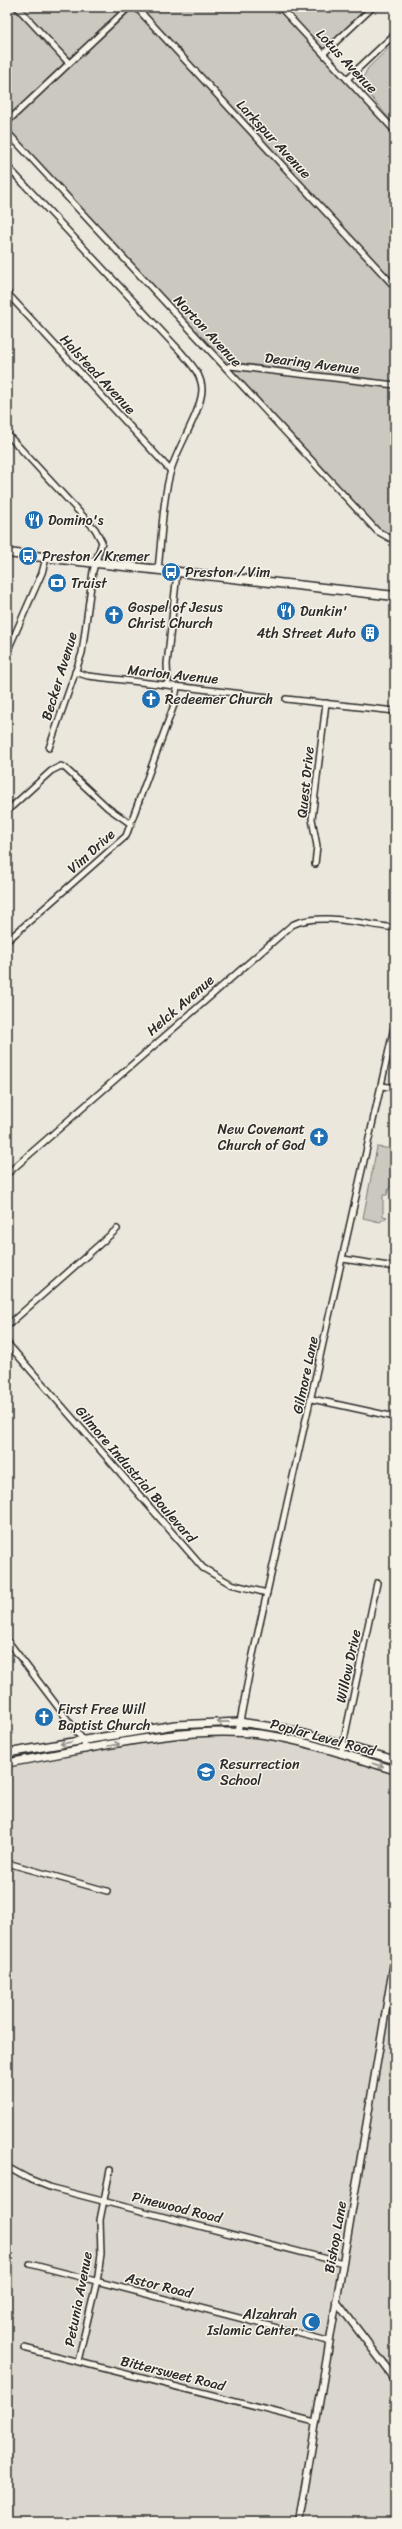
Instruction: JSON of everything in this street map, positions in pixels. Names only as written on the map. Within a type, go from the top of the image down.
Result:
[{"type":"main road","points":[[7,553],[395,596]]},
{"type":"main road","name":"Poplar Level Road","points":[[7,1753],[175,1725],[239,1722],[287,1729],[395,1760]]},
{"type":"main road","name":"Poplar Level Road","points":[[7,1763],[195,1733],[238,1732],[281,1738],[395,1770]]},
{"type":"street","points":[[17,7],[69,63]]},
{"type":"street","points":[[7,122],[130,7]]},
{"type":"street","name":"Larkspur Avenue","points":[[136,7],[395,287]]},
{"type":"street","name":"Lotus Avenue","points":[[280,7],[395,131]]},
{"type":"street","points":[[324,54],[373,7]]},
{"type":"street","points":[[347,79],[395,34]]},
{"type":"street","name":"Norton Avenue","points":[[7,132],[377,531],[395,541]]},
{"type":"street","points":[[7,166],[187,359],[200,379],[201,396],[171,471],[158,570]]},
{"type":"street","name":"Halstead Avenue","points":[[7,293],[171,471]]},
{"type":"street","name":"Dearing Avenue","points":[[226,368],[230,366],[395,385]]},
{"type":"street","name":"Becker Avenue","points":[[7,434],[99,534],[102,545],[93,571],[84,644],[49,748]]},
{"type":"street","points":[[7,652],[42,573],[46,558]]},
{"type":"street","points":[[168,684],[167,664],[177,572]]},
{"type":"street","name":"Marion Avenue","points":[[75,672],[88,676],[168,684],[177,687],[269,697]]},
{"type":"street","name":"Vim Drive","points":[[7,941],[120,842],[128,833],[174,705],[177,687]]},
{"type":"street","points":[[286,699],[395,711]]},
{"type":"street","name":"Quest Drive","points":[[315,864],[316,840],[312,819],[326,703]]},
{"type":"street","points":[[7,811],[56,768],[65,768],[108,808],[132,824]]},
{"type":"street","name":"Helck Avenue","points":[[7,1174],[292,925],[301,920],[315,918],[395,928]]},
{"type":"street","name":"Gilmore Lane","points":[[238,1732],[267,1593],[312,1399],[395,1023]]},
{"type":"street","points":[[382,1086],[395,1088]]},
{"type":"street","points":[[7,1326],[117,1229]]},
{"type":"street","points":[[343,1259],[395,1267]]},
{"type":"street","name":"Gilmore Industrial Boulevard","points":[[7,1343],[203,1568],[231,1584],[267,1593]]},
{"type":"street","points":[[312,1399],[395,1417]]},
{"type":"street","name":"Willow Drive","points":[[341,1754],[377,1583]]},
{"type":"street","points":[[7,1640],[83,1740],[86,1750]]},
{"type":"street","points":[[7,1863],[107,1891]]},
{"type":"street","name":"Bishop Lane","points":[[299,2522],[328,2341],[343,2263],[395,1956]]},
{"type":"street","name":"Pinewood Road","points":[[7,2168],[38,2183],[343,2263]]},
{"type":"street","name":"Petunia Avenue","points":[[78,2361],[97,2281],[101,2254],[100,2220],[110,2170]]},
{"type":"street","name":"Astor Road","points":[[30,2264],[328,2341]]},
{"type":"street","points":[[336,2301],[395,2379]]},
{"type":"street","name":"Bittersweet Road","points":[[24,2348],[315,2422]]},
{"type":"shaded area","points":[[7,7],[14,7],[63,60],[63,64],[7,119]]},
{"type":"shaded area","points":[[20,7],[126,7],[74,56],[69,57],[59,50]]},
{"type":"shaded area","points":[[140,7],[276,7],[395,136],[395,284]]},
{"type":"shaded area","points":[[284,7],[371,7],[324,50]]},
{"type":"shaded area","points":[[134,8],[395,290],[395,382],[223,361],[7,130],[7,125]]},
{"type":"shaded area","points":[[395,42],[395,126],[365,89],[362,80],[368,68]]},
{"type":"shaded area","points":[[233,369],[395,386],[395,537],[378,528],[363,513],[239,379],[232,371]]},
{"type":"shaded area","points":[[377,1147],[395,1149],[395,1183],[389,1188],[387,1195],[383,1195],[383,1216],[387,1217],[380,1222],[363,1218]]},
{"type":"shaded area","points":[[201,1723],[287,1729],[395,1760],[395,2522],[7,2522],[7,1753]]},
{"type":"place","name":"Domino's","points":[[34,520]]},
{"type":"place","name":"Preston / Kremer","points":[[28,556]]},
{"type":"place","name":"Preston / Vim","points":[[171,572]]},
{"type":"place","name":"Truist","points":[[57,583]]},
{"type":"place","name":"Dunkin'","points":[[286,611]]},
{"type":"place","name":"Gospel of Jesus Christ Church","points":[[114,615]]},
{"type":"place","name":"4th Street Auto","points":[[370,633]]},
{"type":"place","name":"Redeemer Church","points":[[151,699]]},
{"type":"place","name":"New Covenant Church of God","points":[[319,1137]]},
{"type":"place","name":"First Free Will Baptist Church","points":[[44,1717]]},
{"type":"place","name":"Resurrection School","points":[[206,1772]]},
{"type":"place","name":"Alzahrah Islamic Center","points":[[311,2322]]}]
